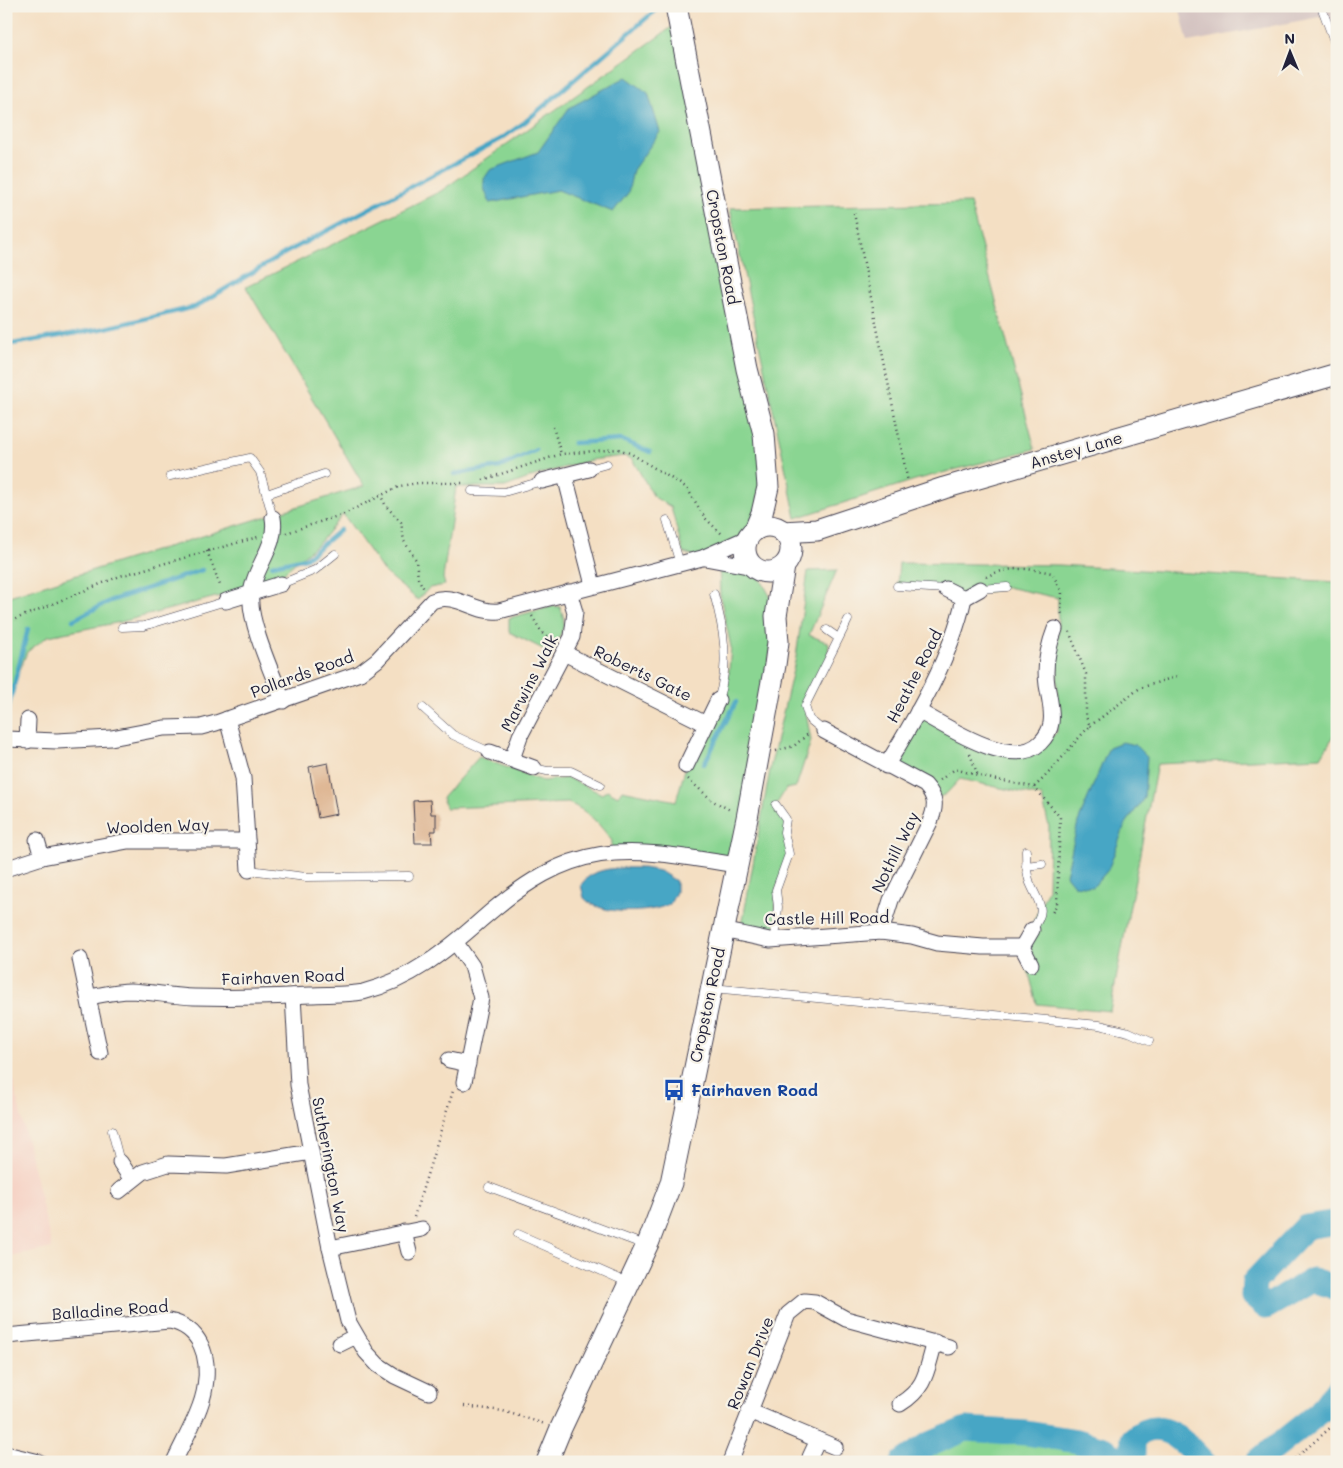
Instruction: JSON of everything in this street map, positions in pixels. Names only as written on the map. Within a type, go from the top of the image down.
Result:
[{"type":"street","name":"Cropston Road","points":[[676,6],[748,370],[764,434],[768,487],[780,530],[791,546],[776,616]]},
{"type":"street","name":"Anstey Lane","points":[[780,530],[817,530],[911,499],[1337,374]]},
{"type":"street","points":[[542,481],[589,469]]},
{"type":"street","points":[[565,476],[593,585]]},
{"type":"street","name":"Cropston Road","points":[[547,1462],[646,1246],[671,1183],[722,930],[747,818],[775,665],[778,642],[776,616],[770,596],[745,553],[751,534],[762,513],[768,487]]},
{"type":"street","points":[[273,518],[273,536],[252,585],[251,595],[254,620],[283,701]]},
{"type":"street","points":[[432,601],[440,598],[449,598],[488,612],[702,558],[728,548],[769,526],[780,530]]},
{"type":"street","name":"Anstey Lane","points":[[787,560],[817,530]]},
{"type":"street","points":[[702,558],[770,572],[787,560]]},
{"type":"street","points":[[226,601],[251,595],[281,584]]},
{"type":"street","points":[[946,589],[964,598],[980,589]]},
{"type":"street","name":"Marwins Walk","points":[[512,759],[520,736],[566,651],[575,624],[575,612],[569,592]]},
{"type":"street","name":"Heathe Road","points":[[886,766],[918,711],[956,632],[964,598]]},
{"type":"street","name":"Pollards Road","points":[[6,738],[28,741],[111,738],[164,728],[201,727],[283,701],[360,673],[377,660],[432,601]]},
{"type":"street","points":[[918,711],[986,747],[1006,752],[1027,750],[1037,746],[1044,739],[1051,724],[1046,660],[1056,629]]},
{"type":"street","name":"Roberts Gate","points":[[566,651],[706,724]]},
{"type":"street","points":[[686,766],[718,700]]},
{"type":"street","points":[[227,719],[243,778],[246,800],[249,870]]},
{"type":"street","points":[[28,720],[28,741]]},
{"type":"street","name":"Nothill Way","points":[[824,732],[925,785],[935,799],[935,809],[891,900],[881,932]]},
{"type":"street","name":"Marwins Walk","points":[[490,752],[534,768]]},
{"type":"street","points":[[38,840],[42,858]]},
{"type":"street","name":"Woolden Way","points":[[8,868],[42,858],[128,841],[247,841]]},
{"type":"street","name":"Fairhaven Road","points":[[89,997],[130,992],[193,997],[293,996],[361,992],[385,985],[433,961],[519,888],[538,876],[581,858],[610,853],[647,852],[736,865]]},
{"type":"street","name":"Castle Hill Road","points":[[722,930],[775,940],[881,932],[912,936],[937,943],[983,947],[1022,947]]},
{"type":"street","points":[[1031,964],[1022,947],[1032,930]]},
{"type":"street","points":[[456,943],[472,966],[481,998],[464,1082]]},
{"type":"street","points":[[80,959],[100,1053]]},
{"type":"street","name":"Sutherington Way","points":[[293,996],[298,1084],[338,1287],[348,1321],[356,1336],[378,1364],[395,1376],[429,1392]]},
{"type":"street","points":[[449,1060],[468,1064]]},
{"type":"street","points":[[119,1191],[143,1172],[168,1164],[226,1166],[311,1152]]},
{"type":"street","points":[[120,1162],[132,1180]]},
{"type":"street","points":[[330,1248],[412,1231],[409,1252]]},
{"type":"street","name":"Rowan Drive","points":[[730,1462],[788,1314],[804,1301],[815,1302],[846,1319],[942,1345],[921,1387],[913,1396],[900,1404]]},
{"type":"street","name":"Balladine Road","points":[[6,1336],[169,1321],[182,1324],[193,1331],[200,1343],[205,1360],[206,1387],[174,1462]]},
{"type":"street","points":[[340,1344],[356,1336]]},
{"type":"street","points":[[749,1411],[835,1447]]},
{"type":"street","points":[[810,1457],[818,1440]]},
{"type":"street","points":[[6,1454],[39,1462]]},
{"type":"lane","points":[[1321,6],[1337,49]]},
{"type":"lane","points":[[170,476],[247,457],[254,460],[257,466],[273,518]]},
{"type":"lane","points":[[589,469],[607,464]]},
{"type":"lane","points":[[267,494],[324,474]]},
{"type":"lane","points":[[472,491],[504,492],[542,481]]},
{"type":"lane","points":[[667,520],[680,564]]},
{"type":"lane","points":[[281,584],[315,570],[334,554]]},
{"type":"lane","points":[[897,586],[946,589]]},
{"type":"lane","points":[[980,589],[1008,587]]},
{"type":"lane","points":[[714,594],[724,641],[724,682],[718,700]]},
{"type":"lane","points":[[122,627],[144,626],[226,601]]},
{"type":"lane","points":[[824,732],[809,718],[805,706],[827,664],[837,637],[848,620]]},
{"type":"lane","points":[[827,630],[837,637]]},
{"type":"lane","points":[[423,708],[452,735],[490,752]]},
{"type":"lane","points":[[534,768],[547,771],[571,771],[600,785]]},
{"type":"lane","points":[[775,940],[778,907],[776,890],[788,854],[784,832],[786,819],[776,805]]},
{"type":"lane","points":[[774,830],[784,832]]},
{"type":"lane","points":[[1026,851],[1029,882],[1039,898],[1041,913],[1032,930]]},
{"type":"lane","points":[[1026,866],[1042,864]]},
{"type":"lane","points":[[249,870],[306,877],[409,876]]},
{"type":"lane","points":[[710,988],[1099,1025],[1129,1032],[1149,1041]]},
{"type":"lane","points":[[112,1131],[120,1162]]},
{"type":"lane","points":[[489,1187],[646,1246]]},
{"type":"lane","points":[[518,1234],[629,1283]]},
{"type":"path","points":[[854,213],[911,499]]},
{"type":"path","points":[[553,427],[561,454]]},
{"type":"path","points":[[478,481],[561,454],[618,449],[630,453],[687,488],[698,509],[718,529],[728,548]]},
{"type":"path","points":[[6,622],[120,576],[259,536],[273,536],[297,531],[336,516],[400,486],[418,483],[470,482]]},
{"type":"path","points":[[380,494],[386,506],[401,522],[404,541],[416,560],[418,578],[432,601]]},
{"type":"path","points":[[207,551],[226,601]]},
{"type":"path","points":[[528,603],[536,624],[542,633],[566,651]]},
{"type":"path","points":[[1090,726],[1140,688],[1178,676]]},
{"type":"path","points":[[759,748],[779,751],[786,750],[809,733],[824,732]]},
{"type":"path","points":[[686,766],[688,780],[699,791],[713,801],[747,818]]},
{"type":"path","points":[[412,1231],[454,1088],[464,1082]]},
{"type":"path","points":[[464,1406],[503,1411],[561,1428]]},
{"type":"path","points":[[1291,1462],[1337,1422]]},
{"type":"shaded area","points":[[1179,6],[1337,6],[1337,48],[1325,16],[1188,42]]},
{"type":"shaded area","points":[[6,1051],[52,1248],[6,1258]]},
{"type":"green space","points":[[679,22],[764,434],[755,530],[702,558],[683,553],[671,507],[654,497],[632,459],[624,456],[591,460],[537,475],[505,487],[456,487],[443,578],[445,585],[429,588],[418,600],[384,572],[343,514],[321,541],[276,579],[254,590],[216,597],[121,622],[48,636],[27,652],[6,704],[6,597],[364,486],[246,287],[441,191]]},
{"type":"green space","points":[[970,203],[1035,449],[915,480],[796,518],[730,208]]},
{"type":"green space","points":[[719,560],[755,569],[770,596],[776,616],[736,865],[610,853],[612,841],[603,829],[588,814],[568,803],[446,808],[442,798],[479,757],[543,781],[568,778],[602,794],[607,790],[618,796],[622,790],[676,801],[686,766],[718,700],[726,703],[731,647],[720,596]]},
{"type":"green space","points":[[899,563],[1059,565],[1337,582],[1337,730],[1321,757],[1157,764],[1110,1011],[1037,1004],[1022,947],[1048,889],[1049,827],[1042,797],[960,779],[946,794],[935,799],[889,762],[919,716],[974,741],[1032,756],[1057,732],[1058,598],[1007,587],[964,598],[945,589],[897,586]]},
{"type":"green space","points":[[837,570],[809,635],[829,643],[827,665],[805,706],[811,741],[796,787],[786,789],[776,805],[786,819],[789,854],[776,890],[775,933],[742,925],[771,764],[796,657],[808,571]]},
{"type":"green space","points":[[554,606],[560,607],[564,620],[562,631],[551,653],[509,632],[509,618]]},
{"type":"green space","points":[[966,1429],[1077,1441],[1116,1462],[917,1462]]},
{"type":"water","points":[[626,77],[648,93],[660,132],[633,170],[628,193],[613,212],[558,190],[490,203],[484,188],[484,179],[490,170],[538,152],[569,108]]},
{"type":"water","points":[[1122,742],[1135,745],[1147,757],[1144,798],[1125,825],[1108,870],[1093,887],[1074,885],[1066,875],[1078,822],[1109,747]]},
{"type":"water","points":[[644,868],[660,871],[676,881],[676,892],[670,904],[650,910],[625,911],[601,908],[591,904],[584,898],[581,885],[593,874],[609,869]]},
{"type":"building","points":[[328,763],[337,814],[318,818],[309,767]]},
{"type":"building","points":[[430,800],[431,814],[436,814],[436,831],[431,831],[432,843],[415,843],[413,801]]},
{"type":"waterway","points":[[6,345],[101,329],[195,307],[285,253],[501,139],[525,122],[656,10]]},
{"type":"waterway","points":[[573,443],[622,440],[650,452]]},
{"type":"waterway","points":[[454,474],[500,467],[536,450]]},
{"type":"waterway","points":[[272,565],[306,558],[340,530]]},
{"type":"waterway","points":[[73,620],[110,601],[202,570]]},
{"type":"waterway","points":[[6,717],[28,629]]},
{"type":"waterway","points":[[704,764],[736,702]]},
{"type":"waterway","points":[[1337,1222],[1306,1227],[1254,1282],[1253,1296],[1266,1307],[1313,1280],[1337,1288]]},
{"type":"waterway","points":[[1257,1462],[1320,1412],[1337,1389]]},
{"type":"waterway","points":[[903,1462],[928,1445],[966,1429],[1026,1433],[1077,1441],[1106,1450],[1119,1462]]},
{"type":"waterway","points":[[1133,1462],[1133,1439],[1143,1432],[1153,1429],[1162,1430],[1180,1439],[1203,1462]]},
{"type":"place","name":"Fairhaven Road","points":[[674,1090]]}]
